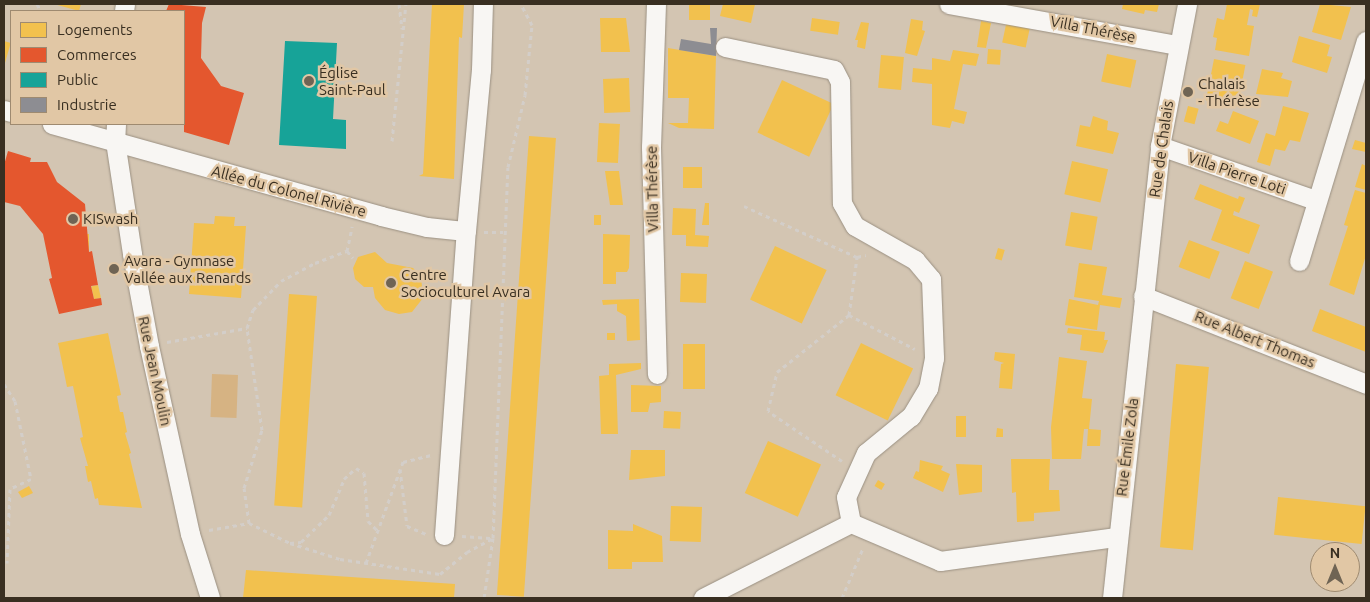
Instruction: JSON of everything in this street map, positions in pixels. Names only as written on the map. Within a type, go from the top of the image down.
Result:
[{"type":"street","points":[[444,535],[452,450],[466,231],[481,70],[483,4]]},
{"type":"street","name":"Villa Thérèse","points":[[656,4],[651,147],[657,374]]},
{"type":"street","name":"Villa Thérèse","points":[[949,4],[1177,45]]},
{"type":"street","name":"Rue de Chalais","points":[[1143,296],[1160,146],[1186,4]]},
{"type":"street","points":[[1299,261],[1315,200],[1366,41]]},
{"type":"street","points":[[726,47],[834,70],[840,82],[842,203],[855,226],[915,260],[931,279],[934,358],[928,388],[911,416],[866,453],[846,497],[851,523]]},
{"type":"street","name":"Allée du Colonel Rivière","points":[[59,125],[116,133],[357,210],[427,227],[466,231]]},
{"type":"street","name":"Rue Jean Moulin","points":[[116,133],[149,346],[190,534],[210,598]]},
{"type":"street","name":"Villa Pierre Loti","points":[[1160,146],[1315,200]]},
{"type":"street","name":"Rue Albert Thomas","points":[[1143,296],[1366,384]]},
{"type":"street","name":"Rue Émile Zola","points":[[1112,598],[1116,537],[1143,296]]},
{"type":"street","points":[[851,523],[940,561],[1116,537]]},
{"type":"street","points":[[703,598],[851,523]]},
{"type":"path","points":[[399,4],[402,37]]},
{"type":"path","points":[[392,141],[406,4]]},
{"type":"path","points":[[190,534],[249,523],[290,543],[340,560],[440,574],[467,552],[493,538],[508,166],[525,95],[532,25],[521,4]]},
{"type":"path","points":[[744,206],[856,257],[893,248]]},
{"type":"path","points":[[347,251],[357,210]]},
{"type":"path","points":[[347,251],[354,258]]},
{"type":"path","points":[[249,523],[244,488],[262,430],[247,328],[261,299],[280,281],[315,263],[347,251]]},
{"type":"path","points":[[856,257],[849,315],[777,372],[768,411],[858,471]]},
{"type":"path","points":[[849,315],[934,358]]},
{"type":"path","points":[[149,346],[247,328]]},
{"type":"path","points":[[4,384],[14,401],[31,479],[10,489],[7,563]]},
{"type":"path","points":[[366,563],[402,462],[452,450]]},
{"type":"path","points":[[290,543],[301,542],[329,515],[344,479],[356,468],[364,473],[368,521],[378,532]]},
{"type":"path","points":[[842,598],[870,532]]},
{"type":"shaded area","points":[[212,374],[238,375],[236,418],[210,417]]},
{"type":"building: Logements","points":[[54,4],[81,4],[79,10]]},
{"type":"building: Logements","points":[[432,4],[464,4],[462,38],[459,37],[454,179],[419,176],[423,174]]},
{"type":"building: Logements","points":[[689,4],[710,4],[710,20],[689,20]]},
{"type":"building: Logements","points":[[723,4],[755,4],[751,23],[720,16]]},
{"type":"building: Logements","points":[[1123,4],[1159,4],[1157,12],[1145,10],[1144,14],[1122,9]]},
{"type":"building: Logements","points":[[1227,4],[1260,4],[1257,17],[1252,16],[1253,10],[1250,9],[1247,25],[1254,26],[1249,56],[1215,50],[1217,38],[1213,37],[1217,18],[1224,20]]},
{"type":"building: Logements","points":[[1320,4],[1351,7],[1341,40],[1312,32]]},
{"type":"building: Logements","points":[[600,18],[626,18],[630,52],[601,52]]},
{"type":"building: Logements","points":[[812,18],[840,22],[838,35],[810,31]]},
{"type":"building: Logements","points":[[911,19],[923,21],[922,30],[925,31],[917,56],[905,53]]},
{"type":"building: Logements","points":[[1007,20],[1030,25],[1026,47],[1002,42]]},
{"type":"building: Logements","points":[[981,21],[991,23],[986,48],[977,47]]},
{"type":"building: Logements","points":[[861,22],[869,23],[865,49],[857,47],[858,40],[855,40]]},
{"type":"building: Logements","points":[[1299,36],[1330,45],[1327,56],[1332,57],[1327,73],[1292,62]]},
{"type":"building: Logements","points":[[4,41],[10,43],[10,45],[4,66]]},
{"type":"building: Logements","points":[[668,48],[716,56],[714,129],[679,128],[668,123],[688,123],[689,98],[668,98]]},
{"type":"building: Logements","points":[[988,49],[1001,50],[1000,65],[987,64]]},
{"type":"building: Logements","points":[[953,50],[979,54],[976,66],[963,64],[954,109],[967,112],[964,124],[952,121],[950,128],[932,125],[932,84],[912,82],[913,68],[932,70],[932,58],[950,61]]},
{"type":"building: Logements","points":[[1107,54],[1136,60],[1131,88],[1101,81]]},
{"type":"building: Logements","points":[[881,55],[904,57],[901,90],[878,88]]},
{"type":"building: Logements","points":[[1214,59],[1245,65],[1237,106],[1206,100]]},
{"type":"building: Logements","points":[[1262,69],[1283,73],[1281,78],[1292,81],[1288,97],[1256,94]]},
{"type":"building: Logements","points":[[629,78],[630,112],[604,113],[603,79]]},
{"type":"building: Logements","points":[[782,80],[834,104],[809,157],[757,133]]},
{"type":"building: Logements","points":[[1188,106],[1199,109],[1194,124],[1184,121]]},
{"type":"building: Logements","points":[[1283,106],[1309,113],[1300,142],[1290,140],[1285,151],[1275,149],[1270,166],[1257,162],[1266,133],[1275,136]]},
{"type":"building: Logements","points":[[1233,111],[1259,121],[1250,144],[1216,131],[1220,121],[1228,124]]},
{"type":"building: Logements","points":[[1093,116],[1108,121],[1107,130],[1119,133],[1113,154],[1076,146],[1080,125],[1090,127]]},
{"type":"building: Logements","points":[[599,123],[620,124],[618,163],[597,162]]},
{"type":"building: Logements","points":[[529,136],[556,138],[524,597],[497,595]]},
{"type":"building: Logements","points":[[1355,140],[1366,143],[1366,152],[1352,149]]},
{"type":"building: Logements","points":[[1072,161],[1108,169],[1100,202],[1064,194]]},
{"type":"building: Logements","points":[[1362,164],[1366,166],[1366,190],[1355,187]]},
{"type":"building: Logements","points":[[683,167],[702,167],[702,188],[683,188]]},
{"type":"building: Logements","points":[[605,171],[619,171],[623,205],[610,205]]},
{"type":"building: Logements","points":[[1200,184],[1238,199],[1239,196],[1245,198],[1239,213],[1234,211],[1233,215],[1260,225],[1249,254],[1211,240],[1222,210],[1194,199]]},
{"type":"building: Logements","points":[[1355,190],[1366,193],[1366,255],[1354,295],[1329,285],[1348,226],[1344,225]]},
{"type":"building: Logements","points":[[705,203],[709,203],[709,225],[702,225]]},
{"type":"building: Logements","points":[[673,208],[696,209],[695,235],[709,236],[708,247],[686,246],[686,235],[672,235]]},
{"type":"building: Logements","points":[[1071,212],[1098,217],[1092,250],[1065,245]]},
{"type":"building: Logements","points":[[594,215],[601,215],[601,225],[594,225]]},
{"type":"building: Logements","points":[[215,216],[235,217],[234,226],[246,226],[241,298],[189,294],[194,223],[214,224]]},
{"type":"building: Logements","points":[[86,234],[89,234],[89,252],[86,252]]},
{"type":"building: Logements","points":[[603,234],[630,235],[629,268],[627,272],[616,272],[616,284],[603,284]]},
{"type":"building: Logements","points":[[1189,240],[1220,252],[1209,279],[1179,267]]},
{"type":"building: Logements","points":[[775,246],[827,270],[802,324],[750,299]]},
{"type":"building: Logements","points":[[998,248],[1005,250],[1002,261],[995,259]]},
{"type":"building: Logements","name":"Centre Socioculturel Avara","points":[[375,252],[387,263],[413,268],[421,276],[423,298],[412,312],[399,314],[385,310],[375,298],[373,287],[364,287],[355,279],[353,268],[358,257]]},
{"type":"building: Logements","points":[[1245,261],[1273,272],[1259,309],[1231,298]]},
{"type":"building: Logements","points":[[1079,263],[1107,267],[1102,295],[1122,298],[1120,308],[1100,305],[1097,330],[1065,325],[1069,299],[1098,305],[1099,301],[1074,297]]},
{"type":"building: Logements","points":[[681,273],[707,274],[706,303],[680,302]]},
{"type":"building: Logements","points":[[98,285],[101,298],[94,299],[91,287]]},
{"type":"building: Logements","points":[[289,294],[317,296],[302,507],[274,505]]},
{"type":"building: Logements","points":[[639,299],[640,340],[627,341],[626,316],[617,311],[617,304],[603,305],[602,300]]},
{"type":"building: Logements","points":[[1320,309],[1366,327],[1366,352],[1312,331]]},
{"type":"building: Logements","points":[[1068,328],[1105,332],[1104,340],[1108,340],[1103,353],[1080,350],[1082,335],[1067,333]]},
{"type":"building: Logements","points":[[108,333],[121,395],[117,396],[120,412],[123,412],[127,432],[125,433],[131,453],[129,454],[142,508],[99,505],[98,498],[95,499],[91,481],[88,482],[85,466],[88,466],[80,438],[83,437],[73,386],[67,387],[58,343]]},
{"type":"building: Logements","points":[[607,333],[615,333],[615,340],[607,340]]},
{"type":"building: Logements","points":[[861,343],[913,368],[888,421],[836,395]]},
{"type":"building: Logements","points":[[683,344],[705,344],[705,389],[683,389]]},
{"type":"building: Logements","points":[[995,352],[1015,354],[1012,389],[999,388],[1001,364],[1004,363],[994,360]]},
{"type":"building: Logements","points":[[1059,357],[1087,361],[1082,398],[1092,399],[1089,429],[1101,430],[1100,446],[1087,446],[1088,429],[1084,429],[1081,459],[1052,459],[1051,427]]},
{"type":"building: Logements","points":[[641,363],[641,369],[616,375],[618,434],[601,434],[599,376],[609,375],[609,364]]},
{"type":"building: Logements","points":[[1176,364],[1209,367],[1193,550],[1160,547]]},
{"type":"building: Logements","points":[[631,385],[661,386],[661,402],[650,403],[648,412],[631,412]]},
{"type":"building: Logements","points":[[664,411],[681,412],[680,429],[663,428]]},
{"type":"building: Logements","points":[[956,416],[966,416],[966,437],[956,437]]},
{"type":"building: Logements","points":[[997,428],[1003,429],[1003,437],[996,437]]},
{"type":"building: Logements","points":[[768,441],[821,465],[798,517],[745,493]]},
{"type":"building: Logements","points":[[631,450],[665,450],[665,476],[629,480]]},
{"type":"building: Logements","points":[[1011,459],[1050,459],[1049,490],[1059,490],[1060,511],[1034,513],[1034,521],[1017,522],[1016,492],[1012,493]]},
{"type":"building: Logements","points":[[920,460],[943,466],[941,470],[950,474],[943,492],[913,478],[916,471],[919,472]]},
{"type":"building: Logements","points":[[956,464],[982,465],[982,492],[959,495]]},
{"type":"building: Logements","points":[[878,480],[885,484],[881,490],[874,486]]},
{"type":"building: Logements","points":[[29,486],[33,493],[22,498],[18,492]]},
{"type":"building: Logements","points":[[1278,497],[1366,506],[1362,544],[1360,542],[1274,535]]},
{"type":"building: Logements","points":[[671,506],[702,507],[701,542],[670,541]]},
{"type":"building: Logements","points":[[633,524],[662,536],[663,562],[632,562],[632,569],[608,569],[608,530],[633,531]]},
{"type":"building: Logements","points":[[246,570],[455,584],[454,598],[243,598]]},
{"type":"building: Commerces","points":[[169,4],[206,7],[202,23],[201,58],[221,86],[244,93],[229,145],[184,132],[185,10],[166,10]]},
{"type":"building: Commerces","points":[[8,151],[31,158],[30,162],[47,162],[57,182],[85,204],[89,252],[92,251],[98,285],[91,286],[94,299],[101,298],[102,305],[59,314],[49,279],[52,278],[43,234],[20,206],[4,202],[4,165]]},
{"type":"building: Public","name":"Église Saint-Paul","points":[[285,41],[337,43],[333,119],[346,120],[346,149],[279,145]]},
{"type":"building: Industrie","points":[[710,28],[717,28],[716,56],[679,50],[681,39],[711,44]]},
{"type":"place","name":"Église Saint-Paul","points":[[309,81]]},
{"type":"place","name":"Chalais - Thérèse","points":[[1188,92]]},
{"type":"place","name":"KISwash","points":[[73,219]]},
{"type":"place","name":"Avara - Gymnase Vallée aux Renards","points":[[114,269]]},
{"type":"place","name":"Centre Socioculturel Avara","points":[[391,283]]}]
